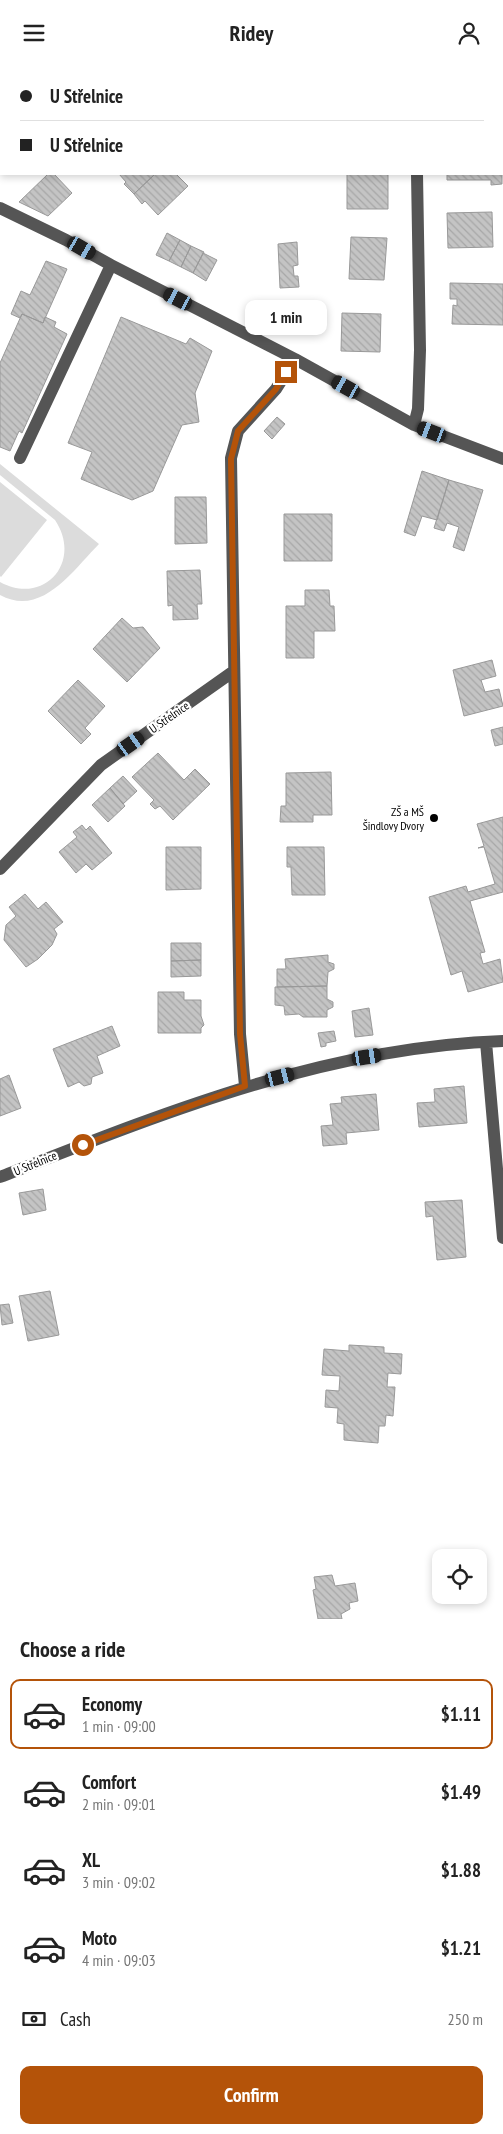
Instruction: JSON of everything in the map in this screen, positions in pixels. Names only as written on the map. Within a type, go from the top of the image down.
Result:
[{"type":"street","points":[[414,425],[418,409],[420,350],[417,175]]},
{"type":"street","points":[[0,208],[66,240],[295,359],[414,425],[503,459]]},
{"type":"street","points":[[20,459],[111,265]]},
{"type":"street","points":[[245,1086],[240,1025],[231,459],[238,431],[276,389],[295,359]]},
{"type":"street","name":"U Střelnice","points":[[0,869],[101,765],[234,671]]},
{"type":"street","name":"U Střelnice","points":[[0,1177],[143,1121],[245,1086],[349,1059],[436,1045],[503,1041]]},
{"type":"street","points":[[486,1042],[503,1238]]},
{"type":"shaded area","points":[[0,464],[99,544],[56,588],[43,596],[30,600],[15,600],[0,595],[0,582],[16,588],[31,588],[44,584],[54,576],[62,564],[64,551],[62,536],[55,520],[0,475]]},
{"type":"shaded area","points":[[0,482],[47,520],[1,577],[0,576]]},
{"type":"building","points":[[47,175],[55,175],[72,193],[48,216],[19,202]]},
{"type":"building","points":[[120,175],[154,175],[134,194],[124,184],[126,182]]},
{"type":"building","points":[[154,175],[177,175],[188,186],[158,215],[145,201],[142,204],[134,194]]},
{"type":"building","points":[[347,175],[388,175],[388,209],[347,209]]},
{"type":"building","points":[[447,175],[502,175],[502,184],[491,185],[491,180],[447,180]]},
{"type":"building","points":[[492,212],[493,247],[448,248],[447,213]]},
{"type":"building","points":[[167,233],[180,240],[169,261],[156,255]]},
{"type":"building","points":[[351,237],[387,238],[384,280],[349,279]]},
{"type":"building","points":[[180,240],[191,246],[181,267],[169,261]]},
{"type":"building","points":[[297,242],[298,265],[293,266],[294,276],[298,276],[299,287],[280,288],[278,244]]},
{"type":"building","points":[[191,246],[204,252],[193,273],[181,267]]},
{"type":"building","points":[[203,253],[217,260],[206,281],[193,273]]},
{"type":"building","points":[[46,261],[67,269],[43,323],[22,314],[20,318],[11,314],[21,291],[30,295]]},
{"type":"building","points":[[450,283],[503,284],[503,325],[452,324],[453,305],[457,306],[457,299],[450,299]]},
{"type":"building","points":[[342,313],[381,314],[380,352],[341,351]]},
{"type":"building","points":[[22,314],[43,323],[45,317],[56,322],[54,327],[67,334],[22,433],[19,431],[10,451],[0,447],[0,363]]},
{"type":"building","points":[[121,317],[186,344],[190,338],[212,351],[195,393],[199,422],[182,425],[153,491],[132,500],[81,479],[92,452],[68,443]]},
{"type":"building","points":[[277,417],[285,424],[272,439],[264,431]]},
{"type":"building","points":[[422,471],[449,480],[437,520],[422,516],[415,536],[404,532]]},
{"type":"building","points":[[449,480],[483,490],[464,551],[453,547],[459,527],[447,523],[444,531],[434,528]]},
{"type":"building","points":[[175,497],[206,497],[207,543],[175,544]]},
{"type":"building","points":[[284,514],[332,514],[332,561],[284,561]]},
{"type":"building","points":[[200,570],[202,604],[197,604],[198,619],[173,620],[173,605],[168,606],[167,571]]},
{"type":"building","points":[[305,590],[329,590],[330,606],[334,606],[335,631],[314,631],[314,658],[286,658],[286,606],[305,606]]},
{"type":"building","points":[[122,618],[133,628],[143,627],[160,648],[127,682],[93,649]]},
{"type":"building","points":[[492,660],[496,676],[481,680],[485,692],[499,689],[503,706],[464,716],[453,670]]},
{"type":"building","points":[[78,680],[105,706],[85,728],[91,734],[81,744],[48,711]]},
{"type":"building","points":[[503,727],[503,744],[495,746],[491,730]]},
{"type":"building","points":[[158,753],[184,780],[195,769],[210,784],[173,820],[160,806],[155,809],[150,804],[154,800],[132,777]]},
{"type":"building","points":[[331,772],[332,815],[313,815],[313,822],[280,822],[281,806],[286,806],[286,773]]},
{"type":"building","points":[[123,776],[137,791],[123,804],[110,788]]},
{"type":"building","points":[[110,788],[125,806],[108,822],[92,805]]},
{"type":"building","points":[[503,817],[503,892],[470,901],[485,952],[480,953],[483,964],[500,959],[503,982],[468,992],[462,971],[451,975],[429,897],[466,886],[468,892],[495,884],[484,847],[478,848],[484,846],[477,824]]},
{"type":"building","points":[[82,825],[86,830],[90,826],[112,853],[92,870],[86,864],[76,873],[59,852],[77,837],[73,832]]},
{"type":"building","points":[[166,847],[201,847],[201,889],[166,890]]},
{"type":"building","points":[[287,847],[324,847],[325,895],[292,895],[291,867],[287,867]]},
{"type":"building","points":[[25,894],[38,909],[46,902],[63,922],[54,929],[57,934],[52,945],[38,959],[26,967],[4,940],[6,925],[16,916],[9,907]]},
{"type":"building","points":[[171,943],[201,943],[201,960],[171,961]]},
{"type":"building","points":[[328,955],[328,962],[334,964],[334,969],[328,972],[327,986],[277,987],[277,969],[286,969],[285,959]]},
{"type":"building","points":[[201,960],[201,976],[171,977],[171,961]]},
{"type":"building","points":[[327,986],[327,999],[333,1002],[333,1007],[327,1010],[327,1017],[303,1017],[299,1014],[285,1015],[284,1006],[275,1005],[275,987]]},
{"type":"building","points":[[158,992],[184,992],[184,1000],[201,1000],[201,1016],[204,1025],[201,1028],[201,1033],[158,1033]]},
{"type":"building","points":[[369,1008],[373,1035],[355,1037],[352,1011]]},
{"type":"building","points":[[112,1026],[120,1046],[97,1056],[103,1073],[92,1077],[91,1084],[84,1086],[79,1082],[68,1087],[53,1049]]},
{"type":"building","points":[[334,1031],[336,1041],[326,1043],[326,1046],[321,1047],[318,1033]]},
{"type":"building","points":[[9,1075],[21,1108],[0,1116],[0,1079]]},
{"type":"building","points":[[464,1086],[467,1123],[419,1127],[417,1103],[435,1102],[434,1089]]},
{"type":"building","points":[[376,1094],[379,1130],[346,1133],[347,1144],[323,1146],[321,1126],[333,1125],[330,1104],[342,1103],[341,1097]]},
{"type":"building","points":[[43,1189],[46,1210],[23,1215],[19,1193]]},
{"type":"building","points":[[462,1200],[466,1257],[437,1260],[433,1216],[426,1217],[425,1202]]},
{"type":"building","points":[[50,1291],[59,1335],[28,1341],[19,1296]]},
{"type":"building","points":[[9,1304],[13,1323],[2,1325],[0,1305]]},
{"type":"building","points":[[349,1345],[384,1347],[384,1353],[402,1354],[401,1374],[388,1373],[387,1387],[395,1387],[393,1416],[386,1415],[385,1426],[379,1426],[378,1443],[344,1440],[344,1424],[337,1423],[338,1408],[325,1407],[326,1390],[339,1391],[340,1376],[322,1375],[324,1349],[349,1351]]},
{"type":"building","points":[[332,1575],[335,1586],[355,1583],[358,1601],[349,1603],[350,1609],[341,1614],[342,1619],[318,1619],[313,1590],[316,1589],[314,1577]]},
{"type":"place","name":"ZŠ a MŠ Šindlovy Dvory","points":[[434,818]]},
{"type":"route","points":[[83,1145],[143,1121],[245,1086],[240,1034],[231,459],[238,431],[276,389],[286,372]]}]
